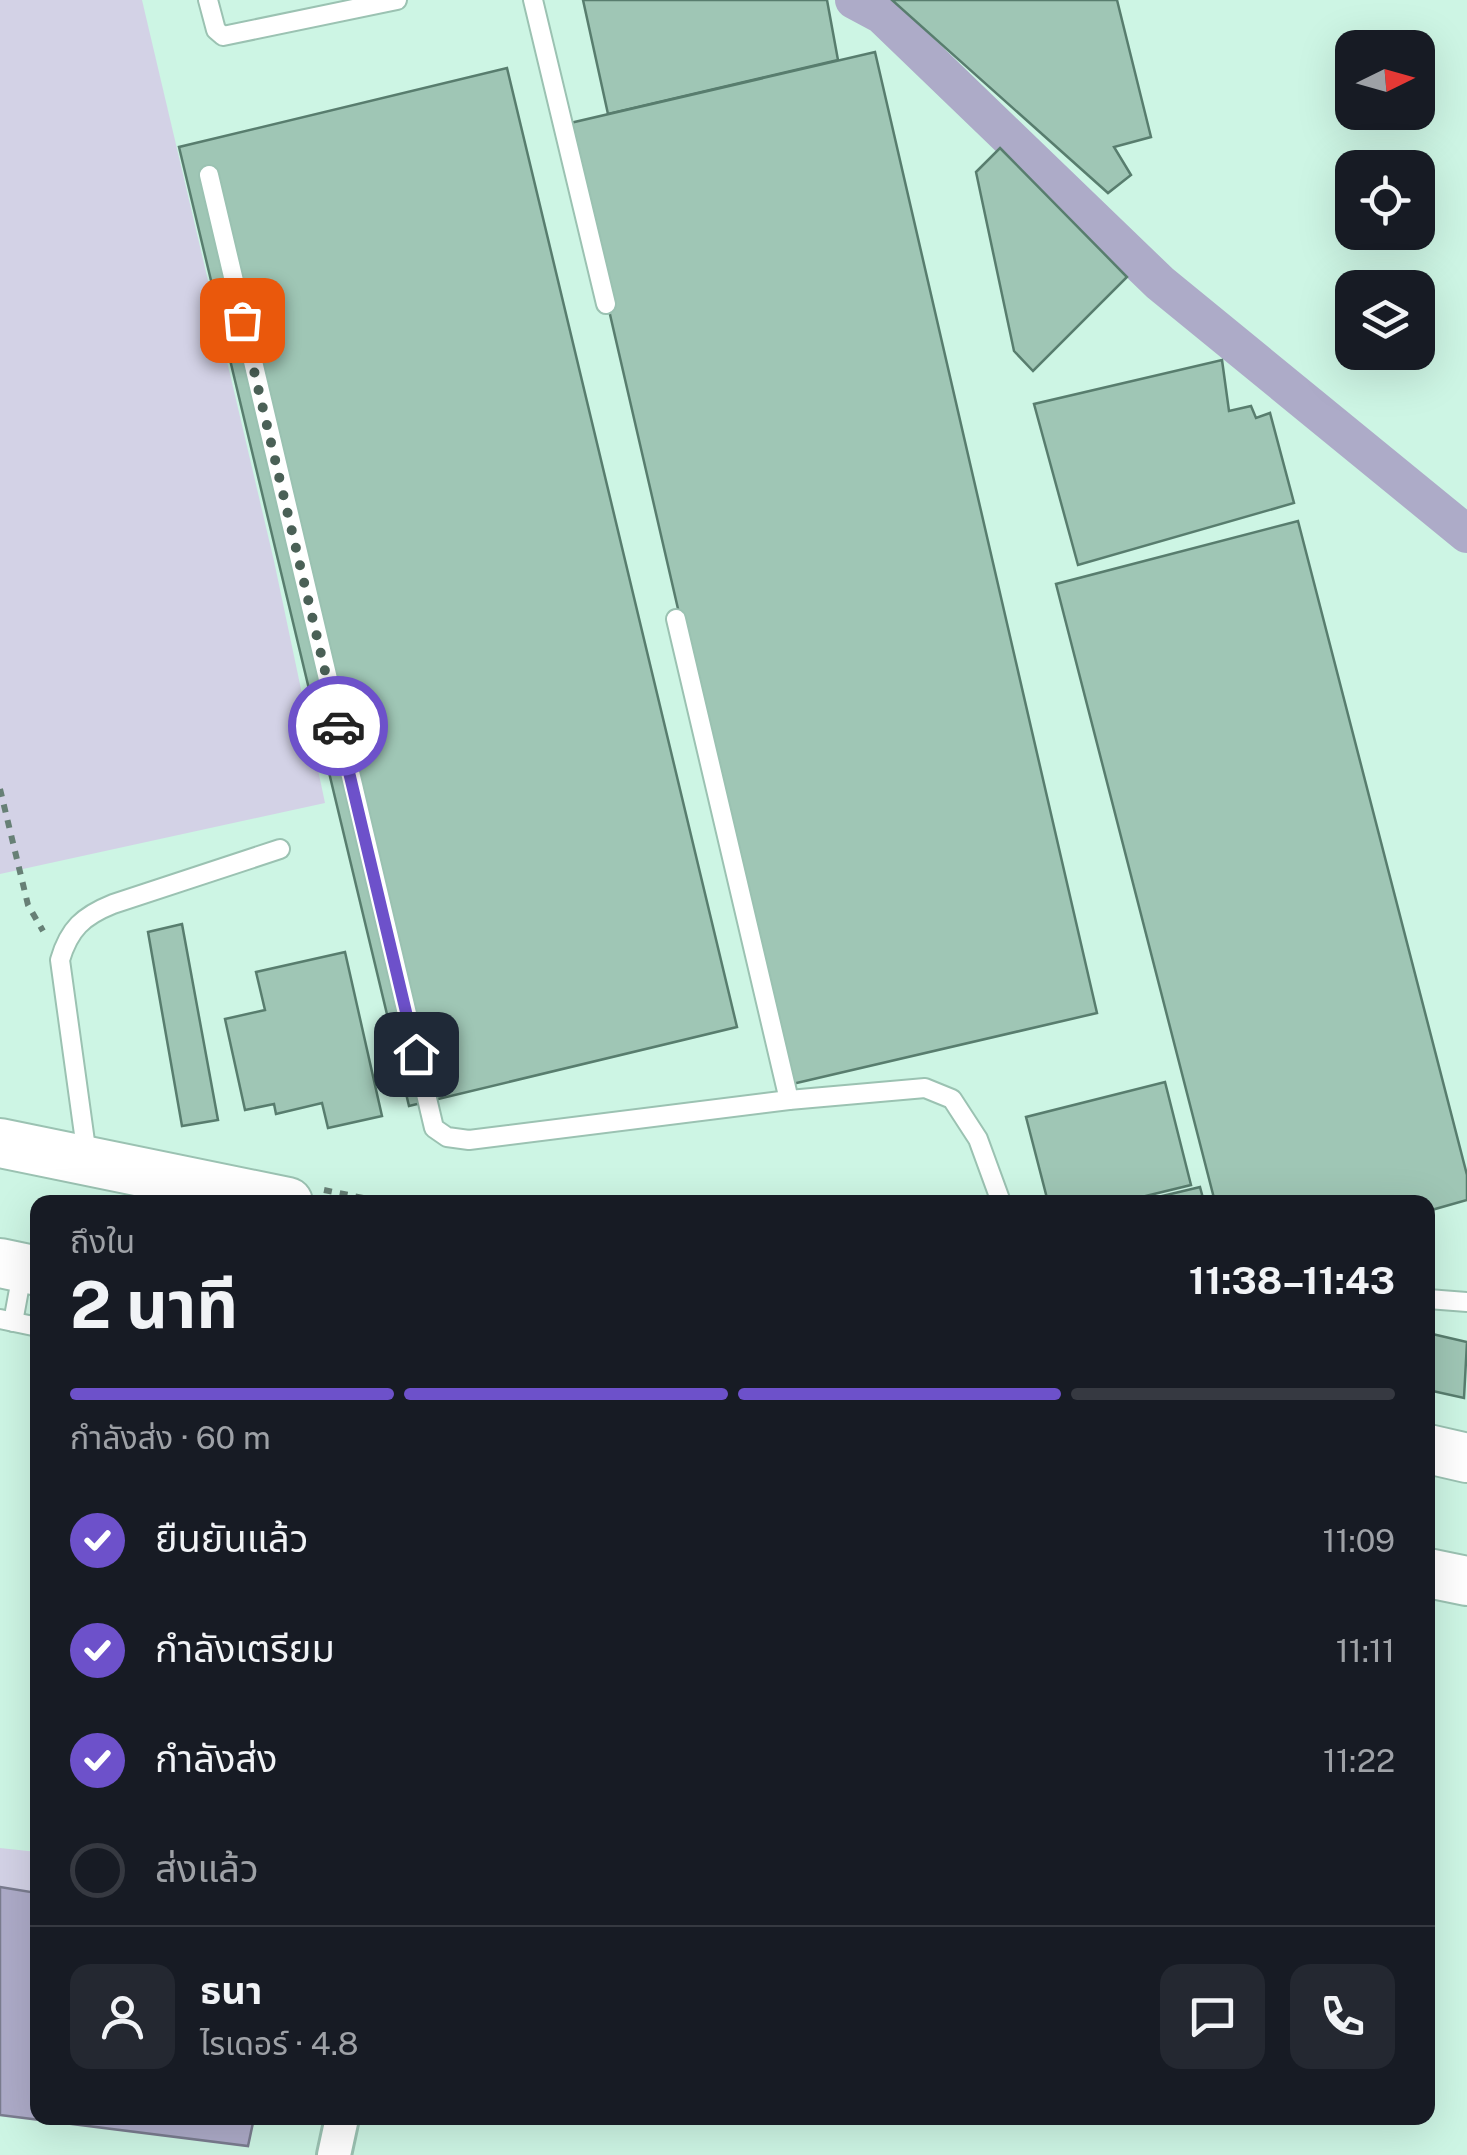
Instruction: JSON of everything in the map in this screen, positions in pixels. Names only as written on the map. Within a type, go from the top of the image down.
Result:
[{"type":"main road","points":[[0,1143],[254,1195]]},
{"type":"main road","points":[[1435,1451],[1467,1458]]},
{"type":"main road","points":[[1435,1574],[1467,1581]]},
{"type":"street","points":[[335,2155],[341,2125]]},
{"type":"lane","points":[[208,0],[216,30],[224,36],[396,0]]},
{"type":"lane","points":[[533,0],[606,304]]},
{"type":"lane","points":[[209,176],[434,1128],[447,1137],[469,1140],[788,1100],[925,1088],[952,1099],[978,1138],[998,1195]]},
{"type":"lane","points":[[676,620],[788,1100]]},
{"type":"lane","points":[[87,1161],[60,960],[68,936],[88,914],[280,849]]},
{"type":"lane","points":[[7,1320],[20,1267]]},
{"type":"lane","points":[[1435,1300],[1467,1302]]},
{"type":"path","points":[[0,790],[28,905],[60,960]]},
{"type":"shaded area","points":[[0,0],[142,0],[274,561],[325,803],[0,874]]},
{"type":"shaded area","points":[[0,1848],[30,1851],[30,1892],[0,1887]]},
{"type":"shaded area","points":[[0,1887],[30,1892],[30,2119],[0,2115]]},
{"type":"shaded area","points":[[80,2125],[252,2125],[248,2146]]},
{"type":"building","points":[[583,0],[827,0],[838,60],[608,114]]},
{"type":"building","points":[[892,0],[1117,0],[1151,137],[1114,147],[1131,175],[1108,193]]},
{"type":"building","points":[[875,52],[1097,1013],[788,1085],[566,124]]},
{"type":"building","points":[[507,68],[737,1027],[409,1106],[179,147]]},
{"type":"building","points":[[1000,148],[1127,277],[1033,371],[1014,351],[976,172]]},
{"type":"building","points":[[1222,360],[1229,411],[1251,406],[1256,418],[1270,413],[1294,503],[1078,565],[1034,404]]},
{"type":"building","points":[[1298,521],[1467,1175],[1467,1200],[1435,1209],[1435,1195],[1213,1195],[1056,584]]},
{"type":"building","points":[[182,924],[218,1120],[182,1126],[148,932]]},
{"type":"building","points":[[345,952],[382,1116],[328,1128],[322,1103],[276,1114],[274,1104],[245,1110],[225,1019],[265,1010],[256,972]]},
{"type":"building","points":[[1165,1082],[1191,1185],[1150,1195],[1046,1195],[1026,1117]]},
{"type":"building","points":[[1200,1187],[1202,1195],[1166,1195]]},
{"type":"building","points":[[1435,1335],[1467,1342],[1464,1398],[1435,1392]]},
{"type":"waterway","points":[[854,0],[882,15],[1160,283],[1467,534]]},
{"type":"way so far","points":[[242,320],[338,726]]},
{"type":"route","points":[[338,726],[416,1054]]}]
